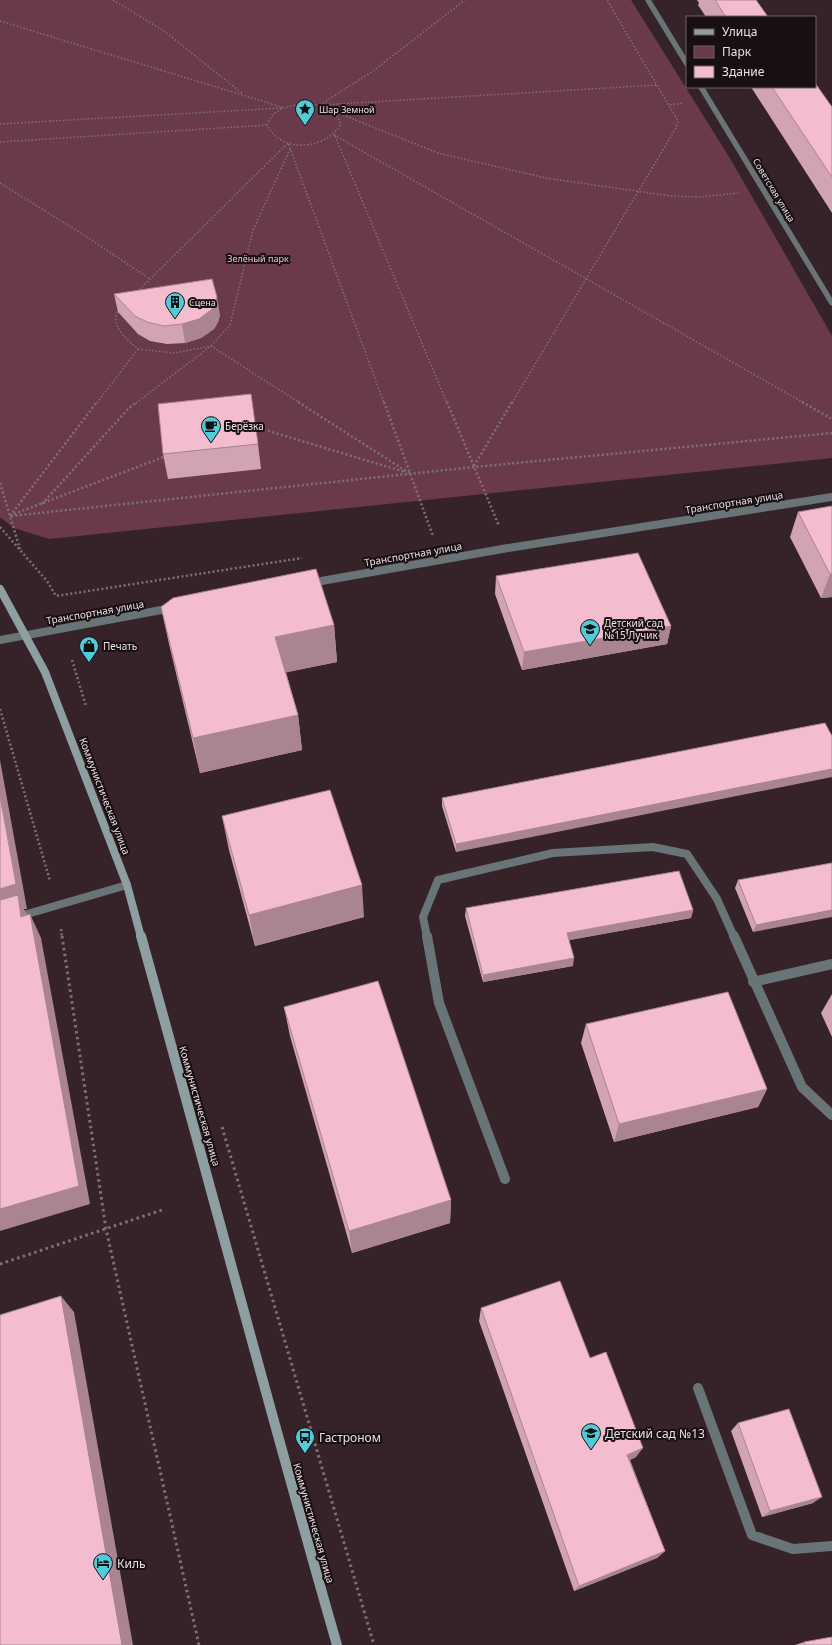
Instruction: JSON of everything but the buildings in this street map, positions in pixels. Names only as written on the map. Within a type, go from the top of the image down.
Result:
[{"type":"main road","name":"Коммунистическая улица","points":[[0,589],[23,634],[45,672],[127,885],[211,1185],[299,1513],[337,1645]]},
{"type":"street","points":[[648,0],[686,62]]},
{"type":"street","name":"Советская улица","points":[[702,88],[832,303]]},
{"type":"street","name":"Транспортная улица","points":[[300,585],[441,559],[832,497]]},
{"type":"street","name":"Транспортная улица","points":[[0,640],[23,634],[182,606]]},
{"type":"street","points":[[505,1180],[439,1003],[422,916],[438,880],[553,853],[653,847],[687,854],[717,899],[753,982],[802,1087],[832,1115]]},
{"type":"street","points":[[0,922],[127,885]]},
{"type":"street","points":[[753,982],[832,964]]},
{"type":"street","points":[[698,1388],[752,1535],[793,1549],[832,1546]]},
{"type":"path","points":[[113,0],[133,10],[155,24],[245,96]]},
{"type":"path","points":[[319,105],[373,71],[465,0]]},
{"type":"path","points":[[474,467],[639,192],[676,128],[678,121],[607,0]]},
{"type":"path","points":[[0,21],[285,108]]},
{"type":"path","points":[[0,124],[285,108],[296,105],[319,105],[658,85]]},
{"type":"path","points":[[319,105],[445,155],[546,178],[670,196],[699,197],[742,193]]},
{"type":"path","points":[[285,108],[272,115],[267,125],[271,135],[288,143],[312,144],[321,142],[334,135],[341,124],[340,118],[333,111]]},
{"type":"path","points":[[0,142],[267,125]]},
{"type":"path","points":[[334,135],[832,419]]},
{"type":"path","points":[[334,135],[508,548]]},
{"type":"path","points":[[288,143],[441,559]]},
{"type":"path","points":[[133,296],[288,143]]},
{"type":"path","points":[[42,504],[129,408],[211,346],[230,326],[253,230],[291,148]]},
{"type":"path","points":[[0,183],[150,279]]},
{"type":"path","points":[[122,307],[116,312],[116,323],[125,337],[138,349],[170,353],[195,351],[211,346],[410,473]]},
{"type":"path","points":[[10,516],[138,349]]},
{"type":"path","points":[[255,427],[410,473]]},
{"type":"path","points":[[10,516],[410,473],[832,434]]},
{"type":"path","points":[[10,516],[166,456]]},
{"type":"path","points":[[0,483],[20,549]]},
{"type":"path","points":[[0,527],[48,581],[56,596]]},
{"type":"path","points":[[0,710],[57,906],[106,1229],[199,1645]]},
{"type":"path","points":[[0,1264],[162,1210]]},
{"type":"green space","name":"Зелёный парк","points":[[0,0],[631,0],[731,160],[832,336],[832,458],[49,539],[14,528],[0,517]]},
{"type":"place","name":"Шар Земной","points":[[305,126]]},
{"type":"place","name":"Сцена","points":[[175,319]]},
{"type":"place","name":"Берёзка","points":[[211,443]]},
{"type":"place","name":"Детский сад №15 Лучик","points":[[590,646]]},
{"type":"place","name":"Печать","points":[[89,663]]},
{"type":"place","name":"Детский сад №13","points":[[591,1450]]},
{"type":"place","name":"Гастроном","points":[[305,1454]]},
{"type":"place","name":"Киль","points":[[103,1580]]}]
